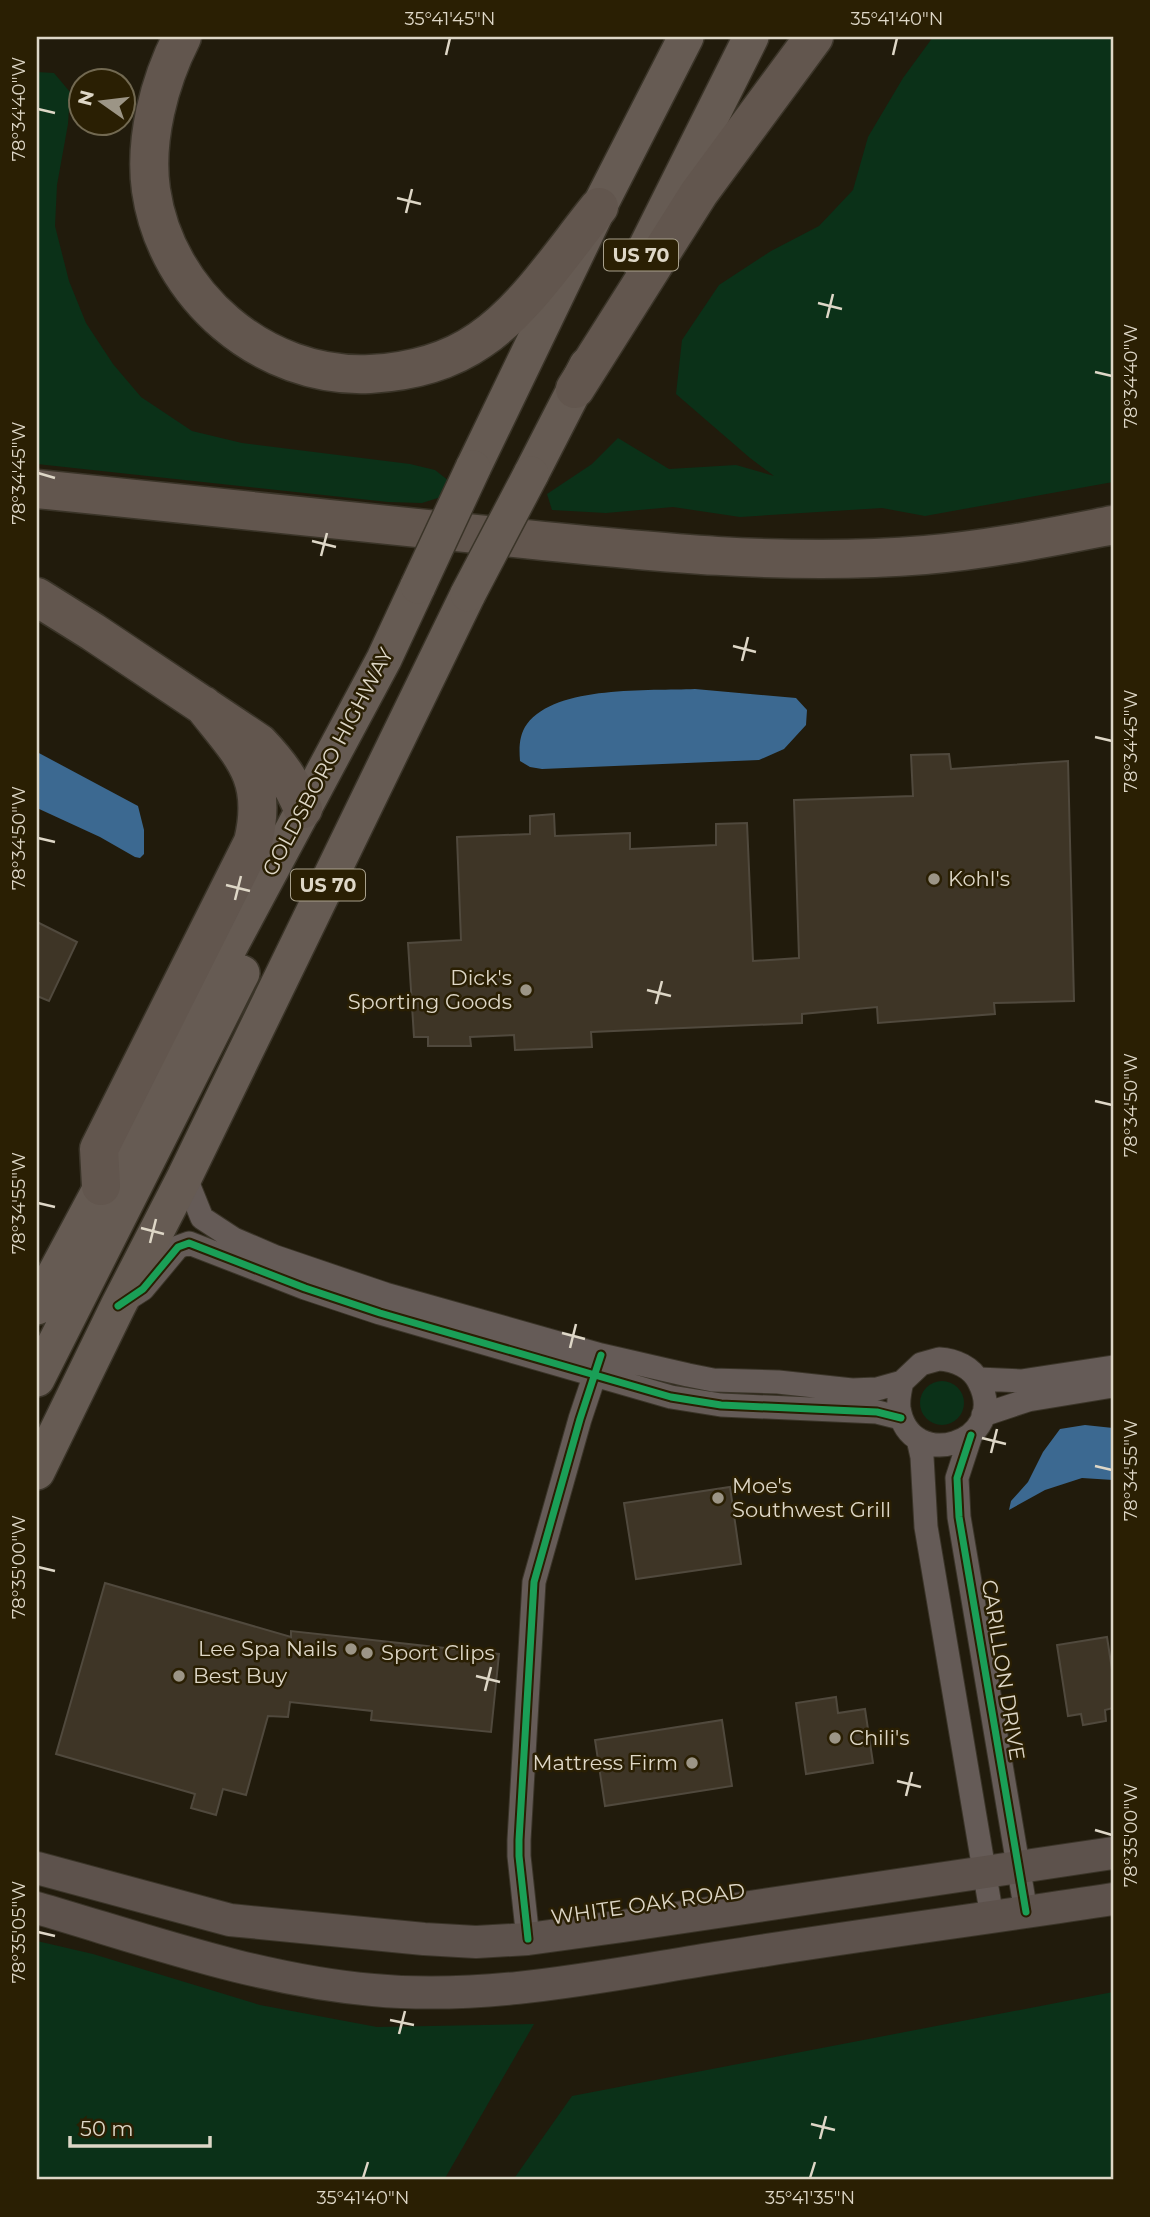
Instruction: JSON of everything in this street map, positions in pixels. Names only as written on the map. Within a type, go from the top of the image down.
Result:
[{"type":"highway","points":[[182,37],[173,53],[162,88],[149,156],[151,191],[158,221],[170,249],[201,301],[242,337],[291,363],[324,371],[387,373],[413,369],[470,346],[518,307],[599,207]]},
{"type":"highway","points":[[575,389],[699,192],[814,37]]},
{"type":"highway","points":[[37,489],[627,549],[761,558],[843,559],[926,555],[1031,541],[1113,525]]},
{"type":"highway","points":[[37,597],[259,743],[280,765],[303,809]]},
{"type":"highway","points":[[100,1186],[99,1149],[253,842],[258,820],[258,797],[253,774],[242,754],[203,705]]},
{"type":"main road","name":"US 70","points":[[599,207],[686,37]]},
{"type":"main road","name":"US 70","points":[[37,1472],[185,1176],[468,594],[575,389],[751,37]]},
{"type":"main road","name":"GOLDSBORO HIGHWAY","points":[[37,1307],[384,659],[599,207]]},
{"type":"main road","points":[[37,1379],[288,882],[303,809]]},
{"type":"main road","name":"WHITE OAK ROAD","points":[[37,1868],[230,1920],[476,1942],[528,1939],[1113,1853]]},
{"type":"main road","points":[[37,1908],[210,1959],[296,1979],[372,1990],[446,1994],[545,1984],[1113,1899]]},
{"type":"street","points":[[185,1176],[202,1219],[234,1239],[276,1257],[375,1291],[598,1364],[671,1397],[721,1405],[877,1412],[901,1418]]},
{"type":"street","points":[[118,1306],[143,1289],[178,1247],[189,1243],[294,1284],[380,1313],[598,1364],[713,1380],[877,1390],[902,1381],[921,1364],[939,1359],[963,1365],[978,1379],[985,1401],[983,1415],[971,1435],[955,1444],[931,1445],[909,1431],[901,1418],[899,1401],[902,1381]]},
{"type":"street","points":[[528,1939],[519,1840],[534,1582],[598,1364]]},
{"type":"street","points":[[978,1379],[1021,1381],[1113,1367]]},
{"type":"street","points":[[983,1415],[1028,1400],[1113,1386]]},
{"type":"street","name":"CARILLON DRIVE","points":[[971,1435],[957,1478],[959,1517],[1026,1912]]},
{"type":"street","points":[[918,1439],[922,1457],[926,1527],[992,1917]]},
{"type":"green space","points":[[933,37],[1113,37],[1113,482],[925,516],[882,508],[740,517],[673,507],[606,513],[552,510],[547,494],[592,464],[618,438],[669,469],[736,465],[774,476],[676,394],[682,340],[719,285],[771,251],[819,226],[853,190],[868,137],[903,78]]},
{"type":"green space","points":[[37,72],[54,73],[66,87],[66,135],[57,185],[55,226],[69,281],[86,323],[113,364],[141,397],[192,431],[242,443],[410,464],[435,470],[449,481],[441,497],[422,503],[388,502],[37,464]]},
{"type":"green space","points":[[942,1381],[951,1382],[958,1387],[963,1394],[963,1412],[958,1419],[951,1424],[942,1425],[933,1424],[926,1419],[921,1412],[920,1403],[921,1394],[926,1387],[933,1382]]},
{"type":"green space","points":[[37,1941],[93,1954],[260,2005],[377,2027],[534,2024],[444,2180],[37,2180]]},
{"type":"green space","points":[[1113,1992],[1113,2180],[513,2180],[572,2096]]},
{"type":"water","points":[[695,689],[796,698],[807,710],[806,725],[784,749],[759,760],[542,769],[530,767],[520,761],[520,742],[527,724],[541,711],[559,702],[605,693]]},
{"type":"water","points":[[37,752],[138,806],[144,830],[144,854],[140,858],[135,857],[100,837],[37,808]]},
{"type":"water","points":[[1085,1425],[1113,1428],[1113,1480],[1082,1478],[1045,1490],[1009,1510],[1011,1501],[1028,1482],[1043,1452],[1060,1429]]},
{"type":"building","points":[[949,754],[951,769],[1068,761],[1074,1001],[994,1003],[995,1014],[878,1023],[877,1007],[802,1014],[802,1023],[591,1032],[592,1047],[515,1050],[514,1035],[470,1037],[471,1046],[428,1046],[428,1037],[414,1037],[408,943],[461,940],[457,837],[530,834],[530,816],[554,814],[555,836],[630,833],[630,849],[716,845],[716,824],[747,823],[753,961],[799,958],[794,800],[913,796],[911,755]]},
{"type":"building","points":[[37,922],[77,942],[49,1001],[37,996]]},
{"type":"building","points":[[730,1487],[741,1564],[636,1579],[624,1503]]},
{"type":"building","name":"Best Buy","points":[[105,1583],[291,1637],[291,1631],[499,1654],[491,1732],[371,1720],[372,1711],[290,1702],[288,1717],[268,1716],[246,1795],[223,1789],[216,1815],[191,1808],[195,1794],[56,1754]]},
{"type":"building","points":[[1107,1637],[1113,1676],[1113,1708],[1105,1710],[1106,1721],[1083,1725],[1081,1714],[1068,1716],[1057,1645]]},
{"type":"building","name":"Chili's","points":[[836,1697],[838,1713],[865,1709],[873,1763],[806,1774],[796,1703]]},
{"type":"building","points":[[722,1720],[732,1786],[605,1806],[595,1740]]},
{"type":"cycle path","points":[[118,1306],[143,1289],[178,1247],[189,1243],[305,1288],[380,1313],[671,1397],[721,1405],[877,1412],[901,1418]]},
{"type":"cycle path","points":[[528,1939],[519,1840],[534,1582],[601,1355]]},
{"type":"cycle path","points":[[971,1435],[957,1478],[959,1517],[1026,1912]]},
{"type":"place","name":"Kohl's","points":[[934,879]]},
{"type":"place","name":"Dick's Sporting Goods","points":[[526,990]]},
{"type":"place","name":"Moe's Southwest Grill","points":[[718,1498]]},
{"type":"place","name":"Lee Spa Nails","points":[[351,1649]]},
{"type":"place","name":"Sport Clips","points":[[367,1653]]},
{"type":"place","name":"Best Buy","points":[[179,1676]]},
{"type":"place","name":"Chili's","points":[[835,1738]]},
{"type":"place","name":"Mattress Firm","points":[[692,1763]]}]
